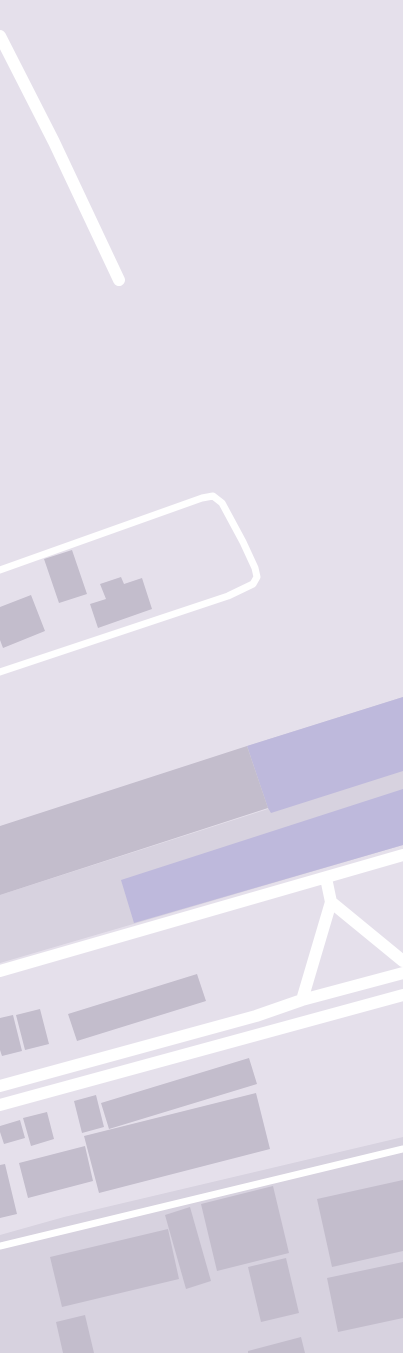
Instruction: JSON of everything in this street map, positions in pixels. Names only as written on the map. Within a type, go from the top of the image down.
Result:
[{"type":"street","points":[[0,36],[54,142],[119,280]]},
{"type":"street","points":[[0,972],[403,855]]},
{"type":"street","points":[[302,1000],[331,902],[326,878]]},
{"type":"street","points":[[331,902],[403,960]]},
{"type":"street","points":[[0,1086],[256,1016],[302,1000],[403,973]]},
{"type":"street","points":[[0,1105],[403,995]]},
{"type":"street","points":[[256,1016],[259,1035]]},
{"type":"street","points":[[78,1065],[83,1082]]},
{"type":"lane","points":[[0,570],[202,498],[213,496],[222,503],[256,568],[257,577],[253,584],[228,596],[0,672]]},
{"type":"lane","points":[[0,1246],[403,1149]]},
{"type":"shaded area","points":[[403,697],[403,845],[0,963],[0,895],[268,809],[247,746]]},
{"type":"shaded area","points":[[403,697],[403,771],[271,813],[247,746]]},
{"type":"shaded area","points":[[403,789],[403,845],[134,923],[121,880]]},
{"type":"shaded area","points":[[403,1137],[403,1353],[0,1353],[0,1235],[64,1217]]},
{"type":"building","points":[[72,550],[87,594],[59,603],[44,559]]},
{"type":"building","points":[[121,577],[124,584],[142,578],[152,609],[98,628],[90,604],[106,599],[100,584]]},
{"type":"building","points":[[31,595],[45,631],[3,648],[0,640],[0,607]]},
{"type":"building","points":[[247,746],[268,808],[0,895],[0,826]]},
{"type":"building","points":[[197,974],[206,1001],[77,1041],[68,1014]]},
{"type":"building","points":[[40,1009],[49,1044],[25,1050],[16,1015]]},
{"type":"building","points":[[13,1015],[22,1051],[2,1056],[0,1050],[0,1018]]},
{"type":"building","points":[[249,1058],[257,1084],[109,1129],[101,1103]]},
{"type":"building","points":[[256,1093],[270,1149],[99,1193],[84,1136]]},
{"type":"building","points":[[96,1095],[104,1127],[82,1133],[74,1101]]},
{"type":"building","points":[[47,1112],[54,1139],[31,1146],[23,1118]]},
{"type":"building","points":[[20,1120],[25,1138],[4,1144],[0,1132],[0,1126]]},
{"type":"building","points":[[85,1146],[93,1181],[28,1198],[19,1163]]},
{"type":"building","points":[[5,1164],[17,1214],[0,1218],[0,1165]]},
{"type":"building","points":[[403,1180],[403,1251],[332,1267],[317,1199]]},
{"type":"building","points":[[273,1186],[289,1253],[217,1271],[201,1204]]},
{"type":"building","points":[[190,1207],[211,1281],[186,1289],[165,1215]]},
{"type":"building","points":[[168,1229],[179,1279],[62,1307],[50,1257]]},
{"type":"building","points":[[286,1258],[299,1313],[261,1322],[248,1267]]},
{"type":"building","points":[[403,1262],[403,1318],[338,1332],[327,1278]]},
{"type":"building","points":[[85,1315],[94,1353],[63,1353],[56,1322]]},
{"type":"building","points":[[301,1337],[305,1353],[248,1353],[248,1351]]}]
